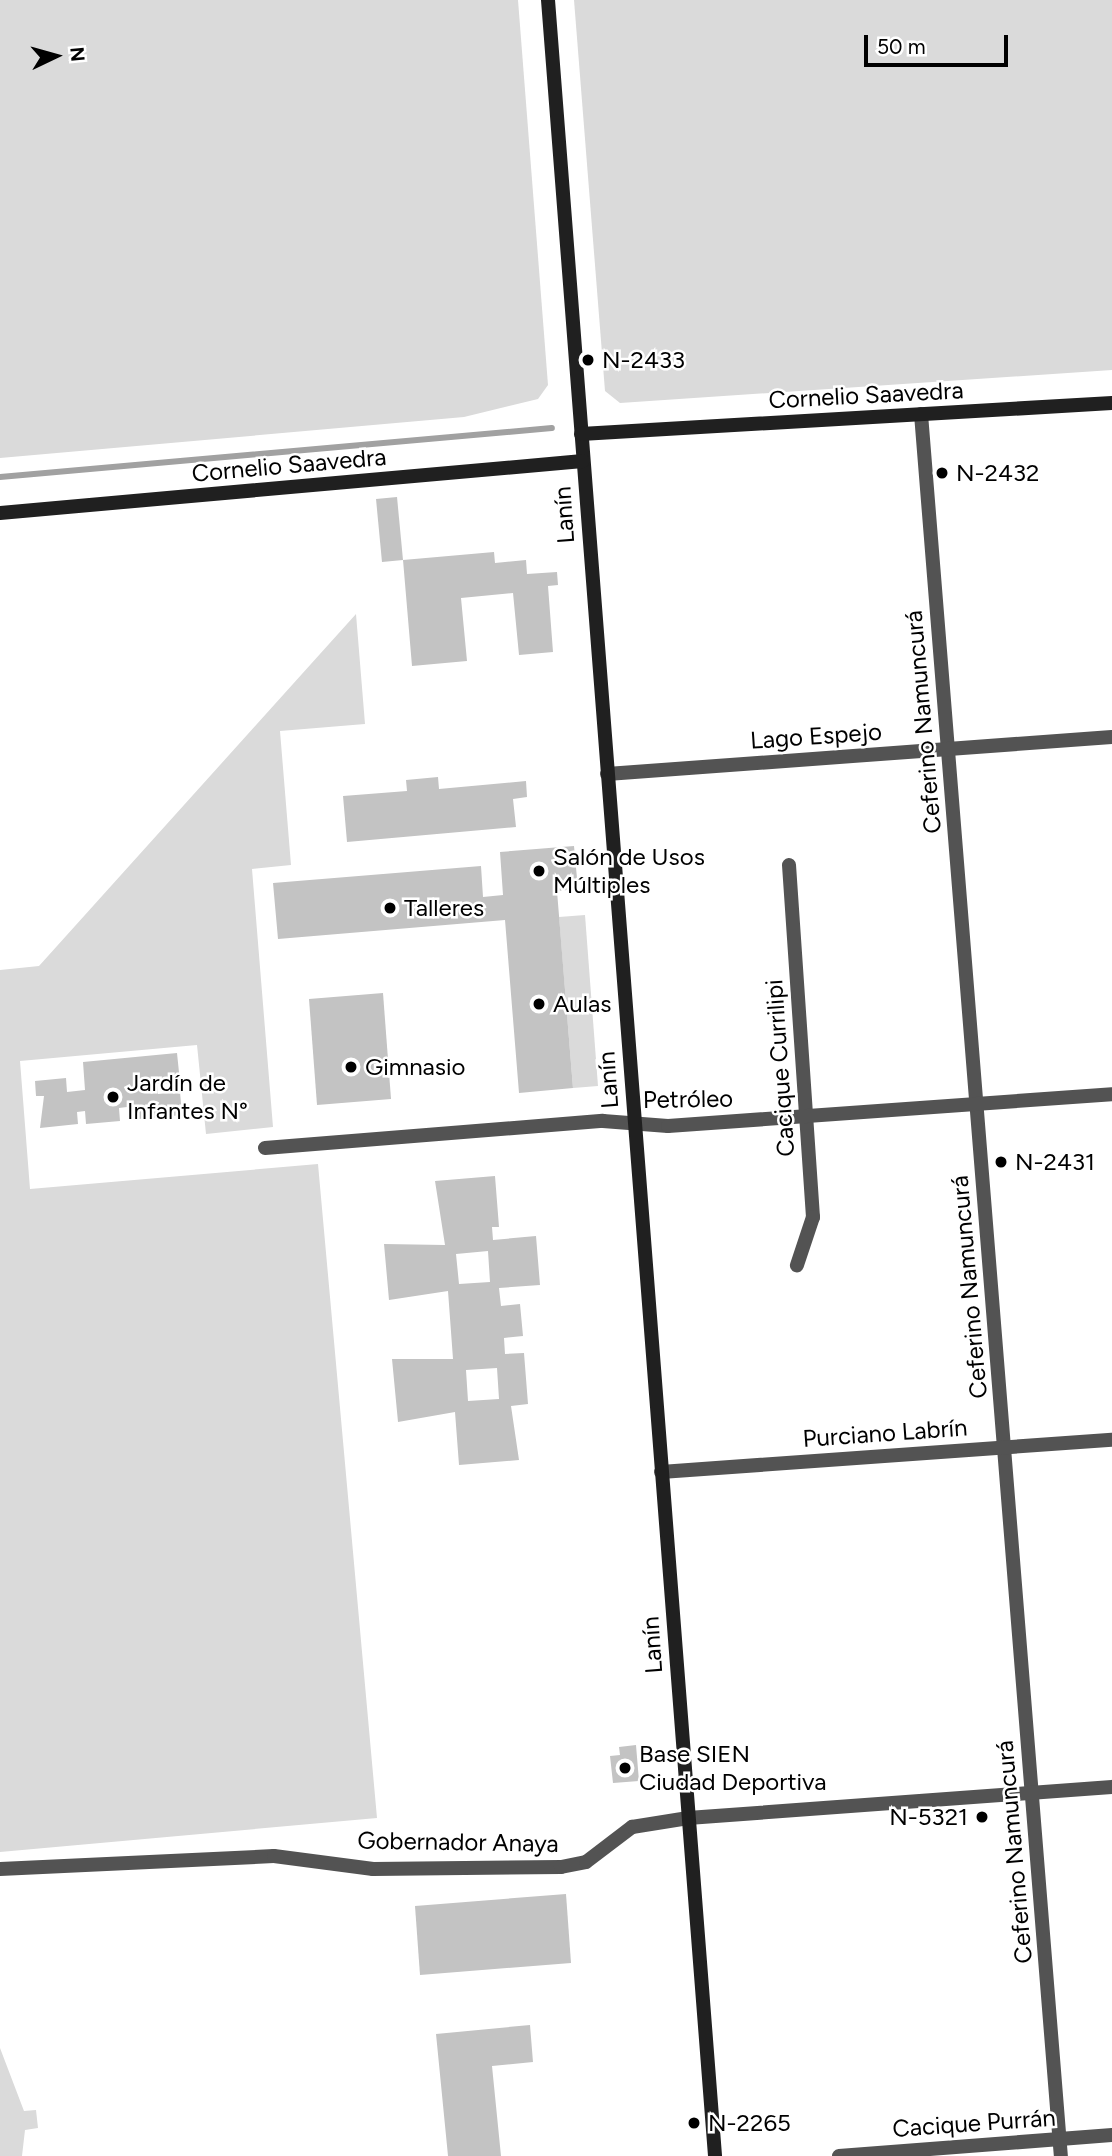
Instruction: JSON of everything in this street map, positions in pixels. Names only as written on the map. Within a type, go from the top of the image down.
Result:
[{"type":"main road","name":"Lanín","points":[[548,0],[715,2156]]},
{"type":"main road","name":"Cornelio Saavedra","points":[[581,434],[1112,403]]},
{"type":"main road","name":"Cornelio Saavedra","points":[[0,513],[583,461]]},
{"type":"street","name":"Ceferino Namuncurá","points":[[922,414],[1061,2156]]},
{"type":"street","name":"Lago Espejo","points":[[607,774],[1112,737]]},
{"type":"street","name":"Cacique Currilipi","points":[[789,865],[813,1226],[797,1265]]},
{"type":"street","name":"Petróleo","points":[[265,1148],[634,1123],[806,1116],[1112,1094]]},
{"type":"street","name":"Purciano Labrín","points":[[661,1472],[1112,1440]]},
{"type":"street","name":"Gobernador Anaya","points":[[0,1869],[274,1856],[373,1869],[561,1867],[586,1862],[632,1827],[688,1818],[1112,1787]]},
{"type":"street","name":"Cacique Purrán","points":[[839,2156],[1112,2135]]},
{"type":"shaded area","points":[[0,0],[518,0],[548,385],[538,399],[464,417],[0,458]]},
{"type":"shaded area","points":[[574,0],[1112,0],[1112,370],[620,403],[605,391]]},
{"type":"shaded area","points":[[356,614],[365,724],[280,731],[291,865],[252,869],[273,1127],[206,1134],[197,1045],[20,1061],[30,1189],[318,1164],[377,1818],[0,1852],[0,970],[39,966]]},
{"type":"shaded area","points":[[585,915],[598,1086],[573,1088],[559,917]]},
{"type":"shaded area","points":[[0,2048],[24,2111],[36,2110],[38,2128],[25,2130],[22,2156],[0,2156]]},
{"type":"building","points":[[397,497],[403,560],[382,562],[376,499]]},
{"type":"building","points":[[494,552],[495,563],[526,560],[527,574],[557,572],[558,585],[548,586],[553,652],[519,655],[513,593],[461,598],[467,661],[412,666],[403,560]]},
{"type":"building","points":[[438,777],[439,789],[526,781],[527,797],[513,799],[516,827],[347,842],[343,796],[407,791],[406,780]]},
{"type":"building","points":[[574,846],[578,889],[557,891],[573,1088],[519,1093],[505,920],[278,939],[273,883],[481,866],[483,897],[503,895],[500,852]]},
{"type":"building","name":"Gimnasio","points":[[383,993],[391,1099],[317,1105],[309,999]]},
{"type":"building","points":[[177,1053],[180,1082],[157,1084],[158,1094],[180,1092],[182,1115],[128,1120],[127,1107],[119,1108],[120,1121],[86,1124],[85,1111],[77,1112],[78,1124],[40,1128],[44,1096],[36,1096],[35,1081],[66,1078],[67,1092],[85,1090],[83,1062]]},
{"type":"building","points":[[495,1176],[499,1227],[492,1227],[493,1240],[536,1236],[540,1285],[499,1288],[501,1306],[520,1304],[523,1336],[504,1338],[505,1354],[524,1353],[528,1404],[511,1406],[519,1460],[459,1465],[455,1412],[398,1422],[392,1359],[453,1359],[448,1291],[389,1300],[384,1244],[445,1245],[435,1181]],"holes":[[[488,1251],[490,1282],[459,1284],[456,1254]],[[497,1368],[499,1399],[468,1401],[466,1370]]]},
{"type":"building","name":"Base SIEN Ciudad Deportiva","points":[[636,1745],[639,1781],[613,1783],[610,1756],[620,1755],[619,1747]]},
{"type":"building","points":[[566,1894],[571,1963],[420,1975],[415,1906]]},
{"type":"building","points":[[530,2025],[533,2062],[492,2066],[501,2156],[448,2156],[436,2034]]},
{"type":"waterway","points":[[0,477],[552,428]]},
{"type":"place","name":"N-2433","points":[[588,360]]},
{"type":"place","name":"N-2432","points":[[942,473]]},
{"type":"place","name":"Salón de Usos Múltiples","points":[[539,871]]},
{"type":"place","name":"Talleres","points":[[390,908]]},
{"type":"place","name":"Aulas","points":[[539,1004]]},
{"type":"place","name":"Gimnasio","points":[[351,1067]]},
{"type":"place","name":"Jardín de Infantes N°","points":[[113,1097]]},
{"type":"place","name":"N-2431","points":[[1001,1162]]},
{"type":"place","name":"Base SIEN Ciudad Deportiva","points":[[625,1768]]},
{"type":"place","name":"N-5321","points":[[982,1817]]},
{"type":"place","name":"N-2265","points":[[694,2123]]}]
